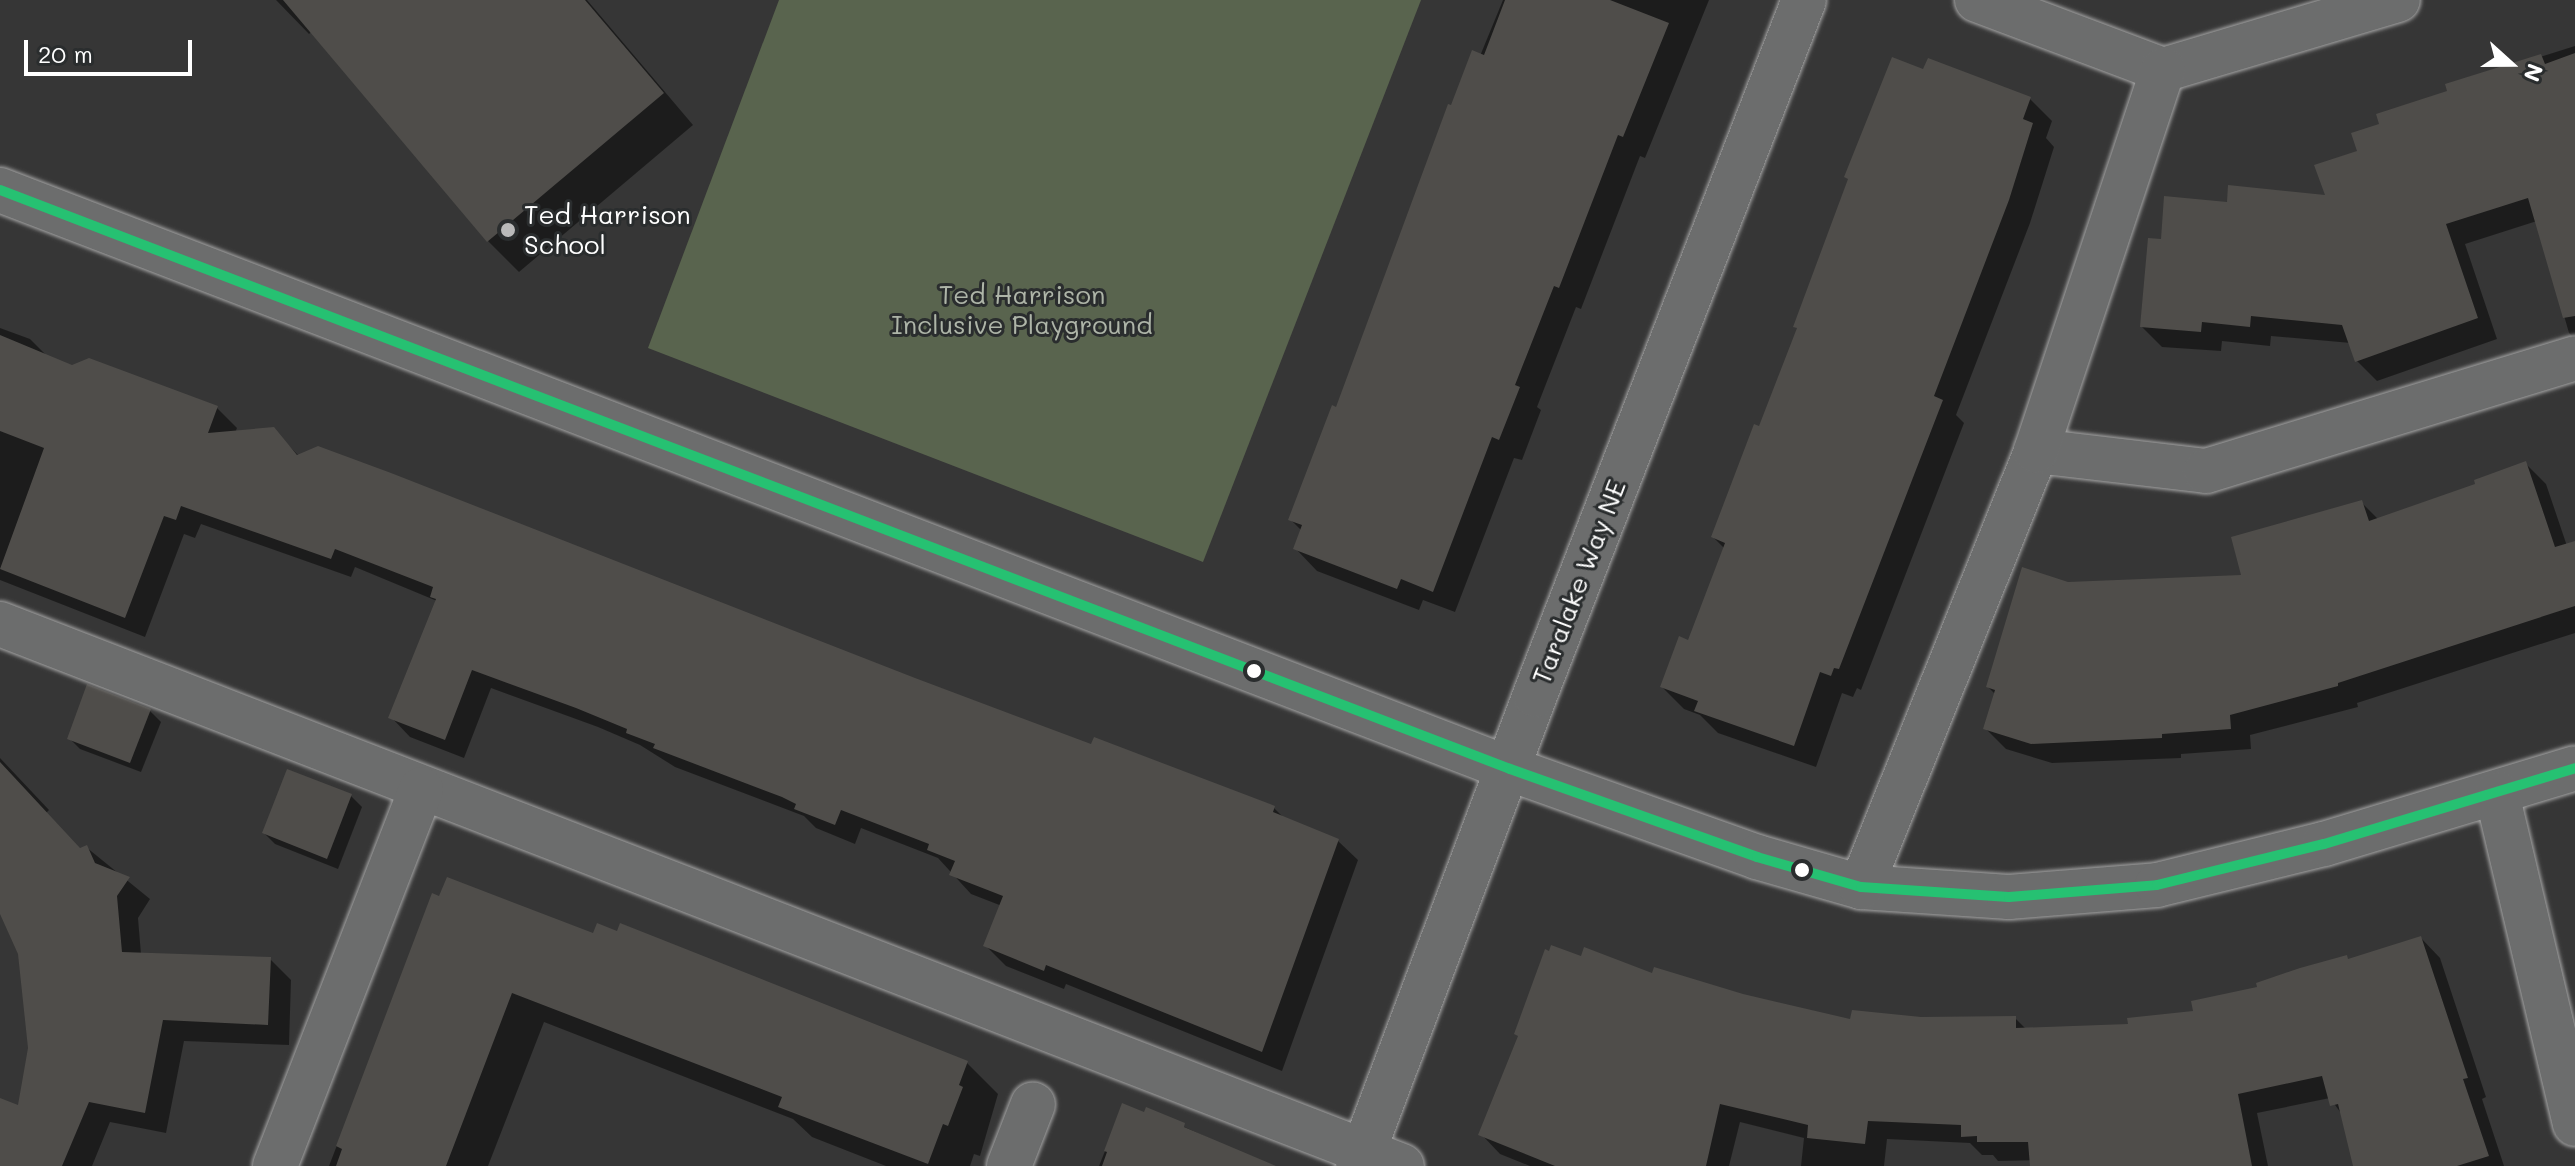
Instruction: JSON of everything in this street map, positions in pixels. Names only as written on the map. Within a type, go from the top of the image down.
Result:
[{"type":"street","name":"Taralake Way NE","points":[[1374,1162],[1510,769],[1804,0]]},
{"type":"street","points":[[1977,0],[2163,70],[2398,0]]},
{"type":"street","points":[[1861,887],[2036,451],[2163,70]]},
{"type":"street","points":[[0,190],[1510,769],[1757,857],[1861,887],[2009,897],[2157,885],[2324,844],[2575,768]]},
{"type":"street","points":[[2036,451],[2206,471],[2575,358]]},
{"type":"street","points":[[0,624],[1374,1162]]},
{"type":"street","points":[[275,1166],[421,789]]},
{"type":"street","points":[[2497,794],[2575,1124]]},
{"type":"street","points":[[1009,1166],[1033,1104]]},
{"type":"green space","name":"Ted Harrison Inclusive Playground","points":[[779,0],[1421,0],[1203,562],[648,348]]},
{"type":"building","points":[[283,0],[585,0],[664,93],[487,242]]},
{"type":"building","points":[[1505,0],[1610,0],[1669,23],[1623,137],[1618,135],[1559,288],[1554,286],[1515,385],[1520,387],[1499,440],[1492,437],[1433,592],[1401,579],[1397,589],[1293,549],[1302,525],[1288,520],[1332,405],[1336,407],[1448,104],[1451,105],[1472,50],[1484,55]]},
{"type":"building","points":[[2575,53],[2575,316],[2563,318],[2528,198],[2446,224],[2478,318],[2355,362],[2342,325],[2251,316],[2250,327],[2202,322],[2201,332],[2140,327],[2148,238],[2161,239],[2164,196],[2227,202],[2228,185],[2325,195],[2314,165],[2357,151],[2351,133],[2379,124],[2376,114],[2447,91],[2445,84],[2541,54],[2545,64]]},
{"type":"building","points":[[1892,57],[1923,69],[1928,58],[2031,97],[2023,119],[2033,123],[2009,200],[1934,396],[1943,400],[1839,669],[1834,668],[1831,676],[1820,672],[1794,746],[1694,711],[1698,701],[1660,687],[1679,636],[1688,640],[1725,543],[1711,537],[1754,424],[1759,426],[1797,328],[1793,327],[1848,179],[1844,177]]},
{"type":"building","points":[[0,335],[72,365],[89,358],[218,406],[208,433],[274,427],[297,455],[318,446],[915,678],[1091,744],[1094,737],[1275,806],[1273,812],[1339,839],[1262,1052],[1046,965],[1044,971],[983,946],[1003,896],[949,875],[955,861],[927,850],[929,844],[841,810],[835,825],[794,809],[796,804],[782,797],[653,748],[655,744],[626,733],[627,729],[576,708],[472,670],[445,740],[388,718],[436,599],[430,597],[433,587],[335,549],[331,559],[181,506],[176,520],[164,516],[125,618],[0,569],[44,448],[0,431]]},
{"type":"building","points":[[2526,461],[2555,547],[2575,541],[2575,606],[2338,683],[2338,686],[2230,715],[2231,729],[2162,734],[2162,738],[2031,744],[1983,729],[1995,690],[1986,687],[2022,567],[2068,582],[2241,575],[2231,537],[2362,500],[2369,521],[2475,484],[2474,480]]},
{"type":"building","points":[[87,684],[151,709],[130,763],[67,739]]},
{"type":"building","points":[[0,762],[80,848],[87,845],[95,863],[130,877],[117,896],[122,952],[271,957],[268,1025],[163,1020],[145,1113],[89,1102],[62,1166],[0,1166],[0,1098],[18,1105],[28,1048],[18,954],[0,914]]},
{"type":"building","points":[[287,769],[352,794],[327,859],[262,833]]},
{"type":"building","points":[[447,877],[593,933],[597,923],[617,931],[620,923],[968,1061],[959,1085],[963,1087],[948,1126],[943,1124],[928,1164],[778,1107],[782,1097],[512,993],[446,1166],[336,1166],[342,1149],[336,1146],[432,893],[439,896]]},
{"type":"building","points":[[2421,936],[2468,1078],[2463,1079],[2489,1156],[2457,1166],[2353,1166],[2338,1104],[2330,1106],[2322,1076],[2238,1094],[2252,1166],[2030,1166],[2028,1142],[1977,1142],[1977,1136],[1961,1137],[1961,1125],[1868,1121],[1865,1144],[1807,1138],[1808,1125],[1720,1104],[1706,1166],[1555,1166],[1478,1135],[1518,1036],[1514,1034],[1545,949],[1549,951],[1551,945],[1581,956],[1584,947],[1652,973],[1654,967],[1743,994],[1850,1019],[1852,1010],[1921,1017],[2016,1016],[2016,1028],[2128,1024],[2127,1018],[2193,1011],[2191,1001],[2257,987],[2256,983],[2300,968],[2347,955],[2348,959]]},
{"type":"building","points":[[1122,1103],[1144,1112],[1146,1107],[1185,1123],[1184,1127],[1276,1166],[1102,1166],[1107,1152],[1104,1151]]},
{"type":"transit line","points":[[0,190],[1510,769],[1757,857],[1861,887],[2009,897],[2157,885],[2324,844],[2575,768]]},
{"type":"place","name":"Ted Harrison School","points":[[508,230]]}]
